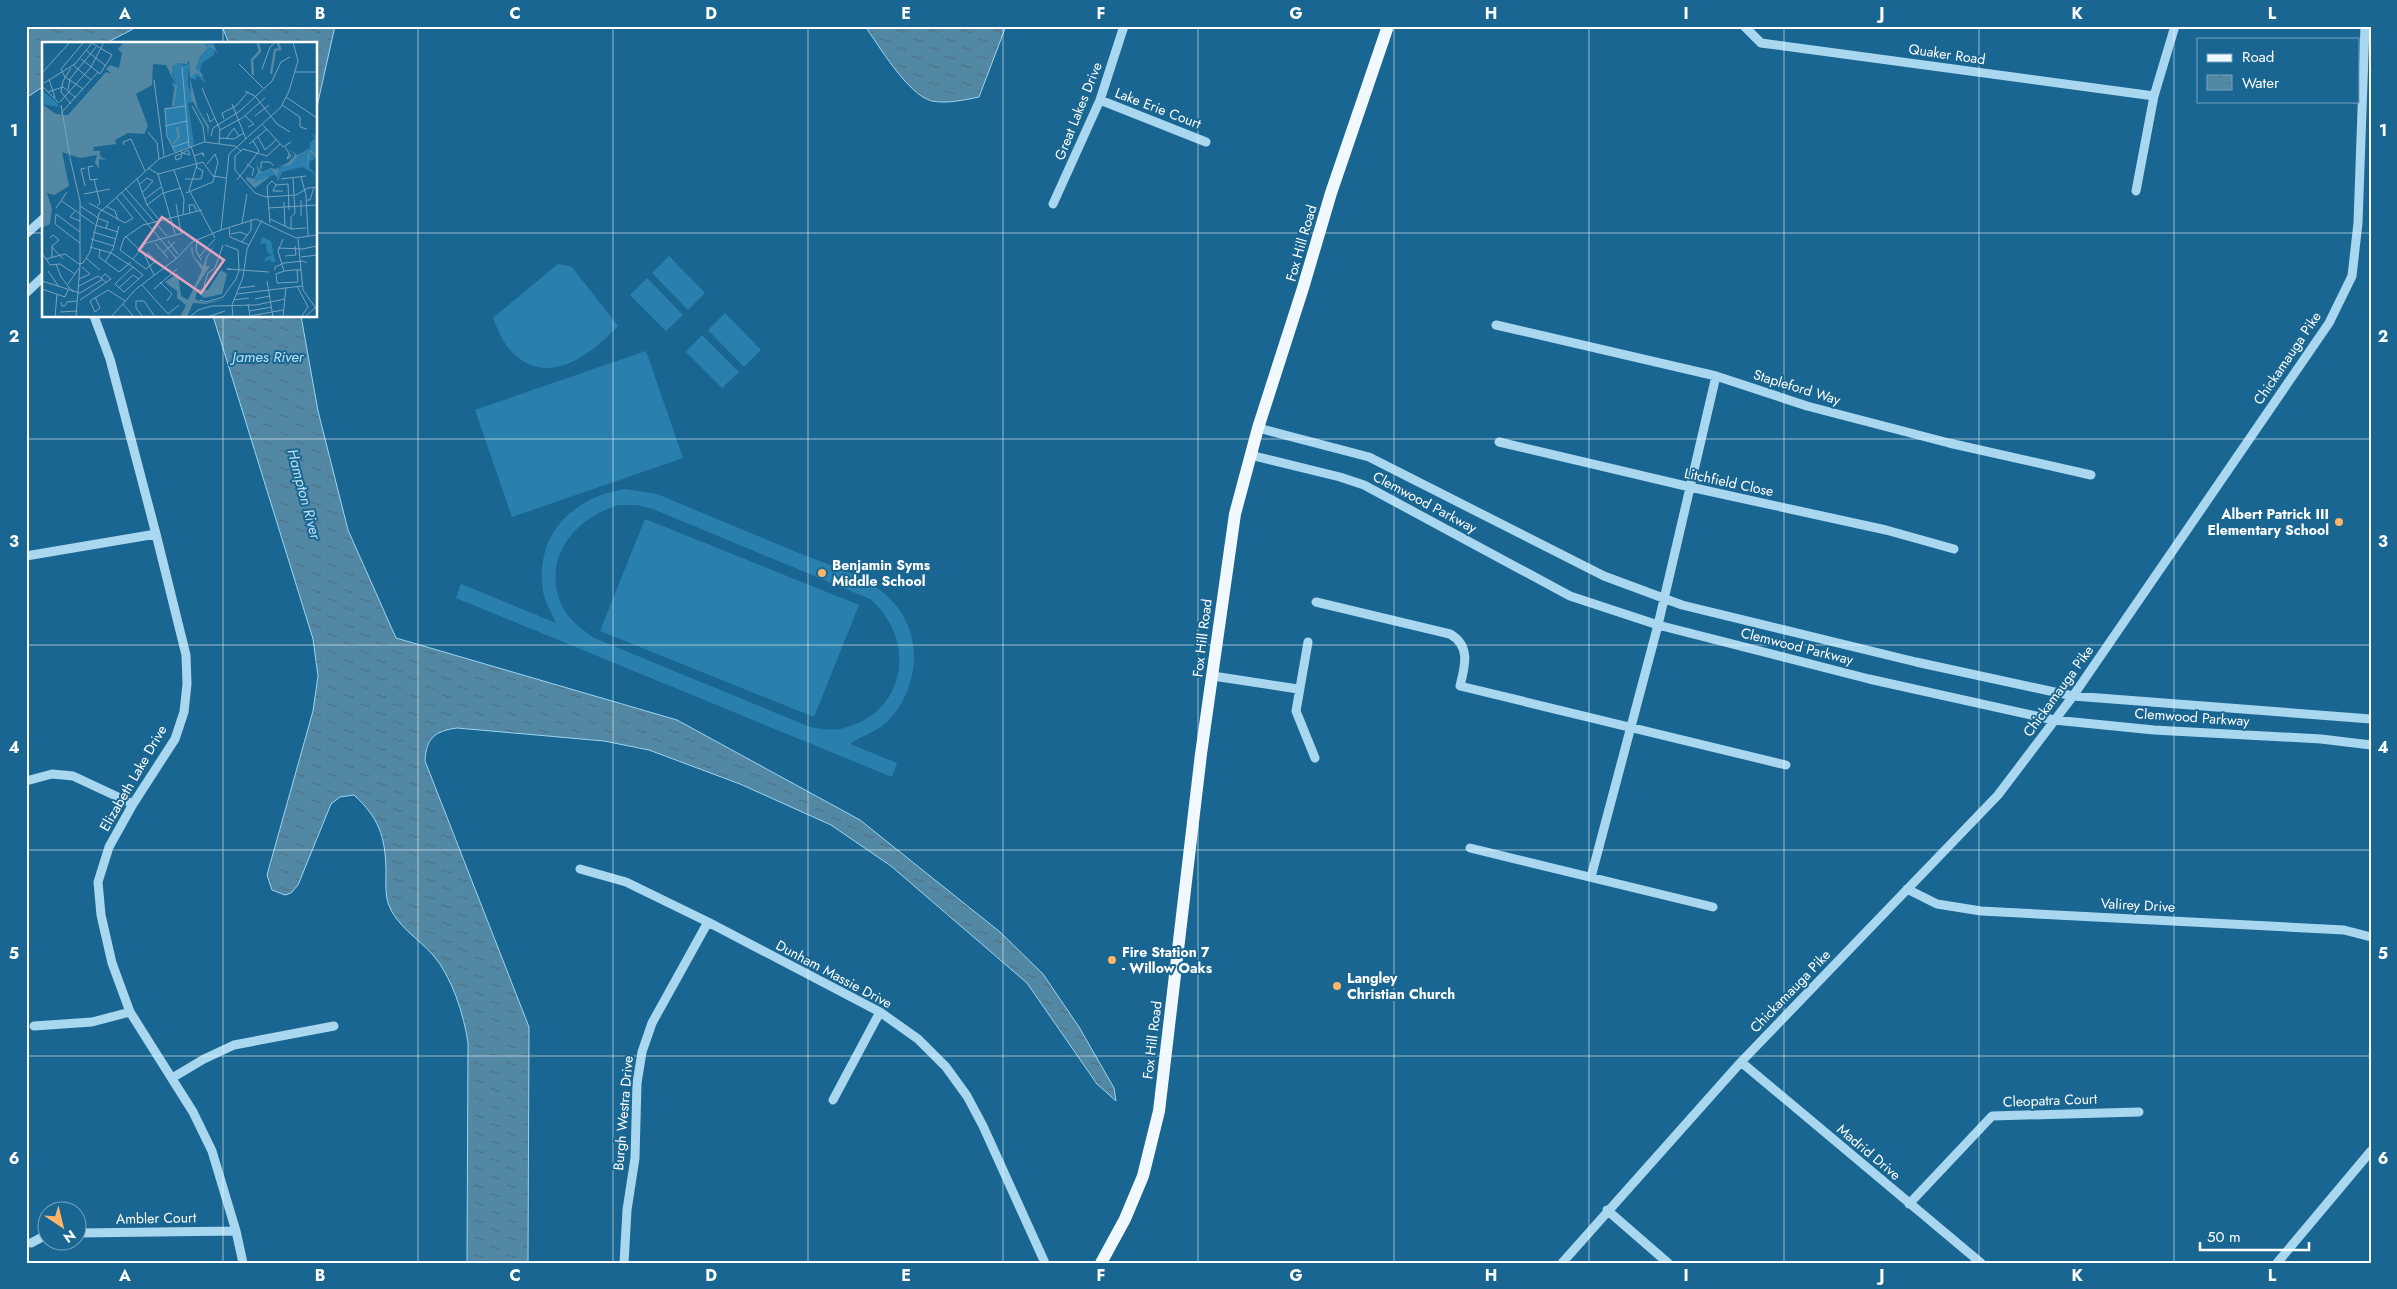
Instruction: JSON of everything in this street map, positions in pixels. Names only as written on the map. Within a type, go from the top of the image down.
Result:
[{"type":"main road","name":"Fox Hill Road","points":[[1101,1263],[1125,1219],[1143,1176],[1159,1111],[1201,754],[1235,514],[1258,428],[1331,193],[1388,26]]},
{"type":"street","name":"Great Lakes Drive","points":[[1053,204],[1100,100],[1124,26]]},
{"type":"street","name":"Quaker Road","points":[[1744,26],[1761,43],[2154,96]]},
{"type":"street","points":[[2136,191],[2154,96],[2175,26]]},
{"type":"street","name":"Chickamauga Pike","points":[[1562,1263],[1741,1062],[1998,794],[2073,696],[2329,323],[2352,276],[2358,223],[2365,26]]},
{"type":"street","name":"Lake Erie Court","points":[[1100,100],[1206,142]]},
{"type":"street","points":[[26,234],[42,220]]},
{"type":"street","points":[[26,294],[42,278]]},
{"type":"street","name":"Elizabeth Lake Drive","points":[[95,318],[110,359],[156,534],[186,655],[188,684],[184,712],[175,739],[133,804],[109,847],[98,882],[101,915],[112,963],[130,1012],[193,1112],[212,1151],[236,1231],[242,1263]]},
{"type":"street","name":"Stapleford Way","points":[[1496,325],[1716,376],[1807,406],[1949,443],[2091,475]]},
{"type":"street","points":[[1591,877],[1658,625],[1716,376]]},
{"type":"street","name":"Clemwood Parkway","points":[[1258,428],[1369,457],[1604,576],[1682,605],[1916,662],[2073,696],[2371,719]]},
{"type":"street","name":"Litchfield Close","points":[[1499,442],[1690,487],[1886,530],[1954,549]]},
{"type":"street","name":"Clemwood Parkway","points":[[1250,455],[1340,477],[1364,485],[1570,596],[1658,625],[1869,679],[2054,720],[2154,730],[2321,739],[2371,745]]},
{"type":"street","points":[[26,556],[156,534]]},
{"type":"street","points":[[1316,602],[1450,634],[1457,638],[1465,652],[1460,686],[1786,765]]},
{"type":"street","points":[[1308,642],[1298,690],[1296,710],[1315,758]]},
{"type":"street","points":[[1213,676],[1298,690]]},
{"type":"street","points":[[26,781],[52,774],[73,776],[133,804]]},
{"type":"street","points":[[1470,848],[1713,907]]},
{"type":"street","name":"Dunham Massie Drive","points":[[580,869],[626,882],[708,922],[880,1012],[918,1040],[939,1060],[967,1096],[983,1126],[1045,1263]]},
{"type":"street","name":"Valirey Drive","points":[[1907,889],[1937,904],[1981,911],[2344,930],[2371,937]]},
{"type":"street","name":"Burgh Westra Drive","points":[[624,1263],[627,1210],[634,1158],[637,1083],[642,1052],[652,1023],[708,922]]},
{"type":"street","points":[[34,1026],[92,1022],[130,1012]]},
{"type":"street","points":[[833,1100],[880,1012]]},
{"type":"street","points":[[172,1078],[204,1059],[234,1045],[334,1026]]},
{"type":"street","name":"Madrid Drive","points":[[1741,1062],[1981,1263]]},
{"type":"street","name":"Cleopatra Court","points":[[1909,1204],[1992,1116],[2139,1112]]},
{"type":"street","points":[[2277,1263],[2371,1151]]},
{"type":"street","points":[[1608,1210],[1668,1263]]},
{"type":"street","name":"Ambler Court","points":[[88,1233],[236,1231]]},
{"type":"street","points":[[30,1243],[38,1239]]},
{"type":"shaded area","points":[[669,256],[705,293],[688,310],[652,273]]},
{"type":"shaded area","points":[[558,264],[572,267],[618,326],[582,356],[554,367],[540,367],[526,363],[512,352],[503,340],[493,318]]},
{"type":"shaded area","points":[[647,278],[683,315],[666,331],[630,295]]},
{"type":"shaded area","points":[[725,313],[761,350],[744,367],[708,330]]},
{"type":"shaded area","points":[[702,335],[739,372],[722,388],[686,352]]},
{"type":"shaded area","points":[[646,351],[683,458],[512,517],[475,410]]},
{"type":"shaded area","points":[[625,489],[657,494],[847,572],[873,585],[884,593],[904,617],[910,632],[914,648],[911,680],[897,710],[886,723],[850,744],[897,763],[892,777],[456,598],[461,584],[556,623],[543,591],[542,571],[545,552],[551,536],[561,522],[574,510],[606,494]],"holes":[[[619,505],[637,505],[653,509],[870,599],[885,615],[895,634],[899,653],[898,672],[892,691],[881,707],[865,720],[844,728],[831,730],[810,727],[594,638],[581,628],[566,613],[557,591],[556,574],[558,558],[565,544],[575,531],[588,520],[602,511]]]},
{"type":"shaded area","points":[[645,519],[859,605],[814,717],[600,631]]},
{"type":"water","points":[[26,26],[139,26],[108,42],[42,42],[42,87],[26,98]]},
{"type":"water","points":[[222,26],[335,26],[318,102],[318,42],[228,42]]},
{"type":"water","points":[[865,26],[1006,26],[979,97],[944,102],[932,101],[913,90],[886,57]]},
{"type":"water","points":[[214,318],[301,318],[318,411],[348,530],[396,638],[677,720],[860,820],[1000,932],[1043,974],[1079,1027],[1114,1088],[1116,1101],[1097,1084],[1027,983],[891,866],[831,825],[740,784],[649,750],[604,741],[457,728],[449,729],[437,734],[430,741],[425,761],[529,1027],[528,1263],[467,1263],[468,1043],[466,1032],[456,997],[440,964],[396,918],[388,903],[384,847],[375,820],[363,803],[354,795],[340,797],[331,804],[298,885],[291,893],[285,895],[272,890],[267,875],[313,711],[318,676],[313,639]]},
{"type":"place","name":"Albert Patrick III Elementary School","points":[[2339,522]]},
{"type":"place","name":"Benjamin Syms Middle School","points":[[822,573]]},
{"type":"place","name":"Fire Station 7 - Willow Oaks","points":[[1112,960]]},
{"type":"place","name":"Langley Christian Church","points":[[1337,986]]},
{"type":"water label","name":"James River","points":[[268,357]]},
{"type":"water label","name":"Hampton River","points":[[304,494]]}]
